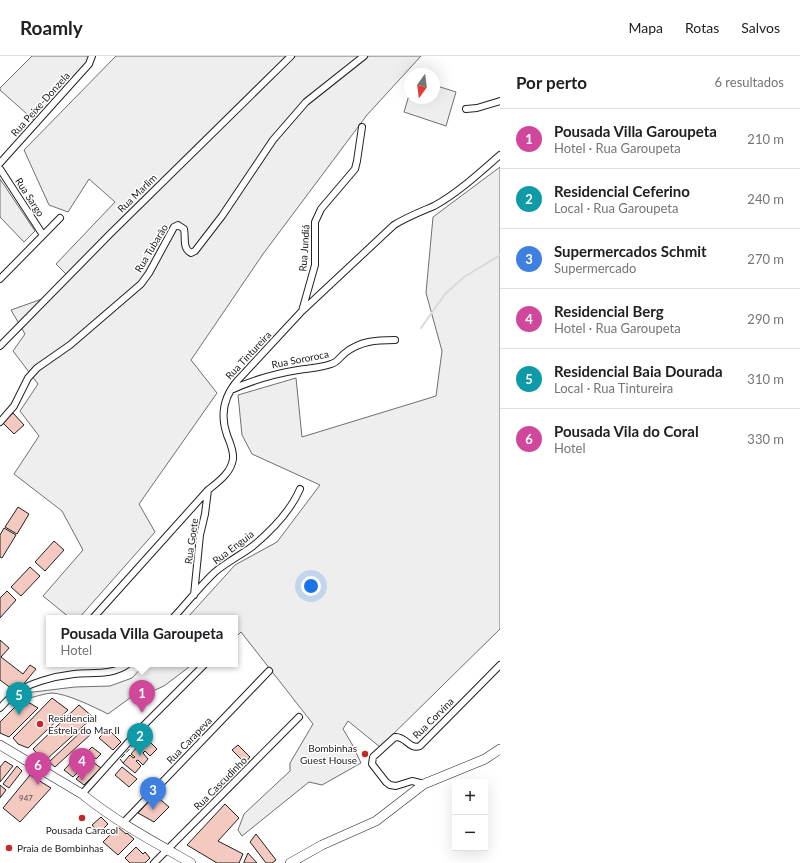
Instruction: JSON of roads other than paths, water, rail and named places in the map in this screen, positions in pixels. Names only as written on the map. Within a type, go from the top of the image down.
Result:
[{"type":"main road","points":[[0,746],[82,794],[123,823],[191,863]]},
{"type":"main road","points":[[290,863],[322,845],[376,821],[424,784],[485,759],[500,749]]},
{"type":"street","name":"Rua Peixe-Donzela","points":[[0,163],[89,64],[92,56]]},
{"type":"street","name":"Rua Marlim","points":[[0,346],[110,234],[291,56]]},
{"type":"street","name":"Rua Tubarão","points":[[0,422],[14,406],[28,378],[37,368],[70,345],[141,284],[149,273],[174,227],[178,225],[184,229],[185,246],[191,253],[195,251],[222,216],[273,140],[306,102],[364,56]]},
{"type":"street","points":[[466,109],[477,108],[500,101]]},
{"type":"street","name":"Rua Jundiá","points":[[302,311],[315,265],[315,222],[321,209],[355,169],[362,126]]},
{"type":"street","name":"Rua Tintureira","points":[[96,615],[208,490],[222,479],[228,471],[233,461],[233,451],[224,420],[224,409],[229,390],[302,311],[394,224],[404,218],[434,206],[454,194],[500,154]]},
{"type":"street","name":"Rua Sargo","points":[[0,169],[43,235]]},
{"type":"street","points":[[0,279],[60,218]]},
{"type":"street","name":"Rua Sororoca","points":[[229,390],[266,376],[334,364],[344,353],[363,343],[375,340],[394,340]]},
{"type":"street","name":"Rua Enguia","points":[[176,615],[215,572],[253,546],[263,537],[288,510],[300,489]]},
{"type":"street","name":"Rua Goete","points":[[194,595],[200,535],[205,514],[208,490]]},
{"type":"street","name":"Rua Corvina","points":[[424,784],[412,781],[396,786],[390,785],[372,764],[373,757],[395,738],[402,738],[416,748],[420,746],[500,665]]},
{"type":"street","points":[[0,708],[14,694],[40,682],[73,674],[106,672],[122,667]]},
{"type":"street","points":[[82,794],[142,727],[202,667]]},
{"type":"street","name":"Rua Carapeva","points":[[123,823],[269,671]]},
{"type":"street","name":"Rua Cascudinho","points":[[154,863],[299,717]]},
{"type":"waterway","points":[[421,328],[445,294],[464,277],[500,255]]},
{"type":"place","name":"Pousada Villa Garoupeta","points":[[142,713]]},
{"type":"place","name":"Residencial Baia Dourada","points":[[19,715]]},
{"type":"place","name":"Residencial Estrela do Mar II","points":[[40,724]]},
{"type":"place","name":"Bombinhas Guest House","points":[[365,754]]},
{"type":"place","name":"Residencial Ceferino","points":[[140,756]]},
{"type":"place","name":"Residencial Berg","points":[[82,781]]},
{"type":"place","name":"Pousada Vila do Coral","points":[[38,785]]},
{"type":"place","name":"Supermercados Schmit","points":[[153,810]]},
{"type":"place","name":"Pousada Caracol","points":[[82,818]]},
{"type":"place","name":"Praia de Bombinhas","points":[[9,848]]}]
